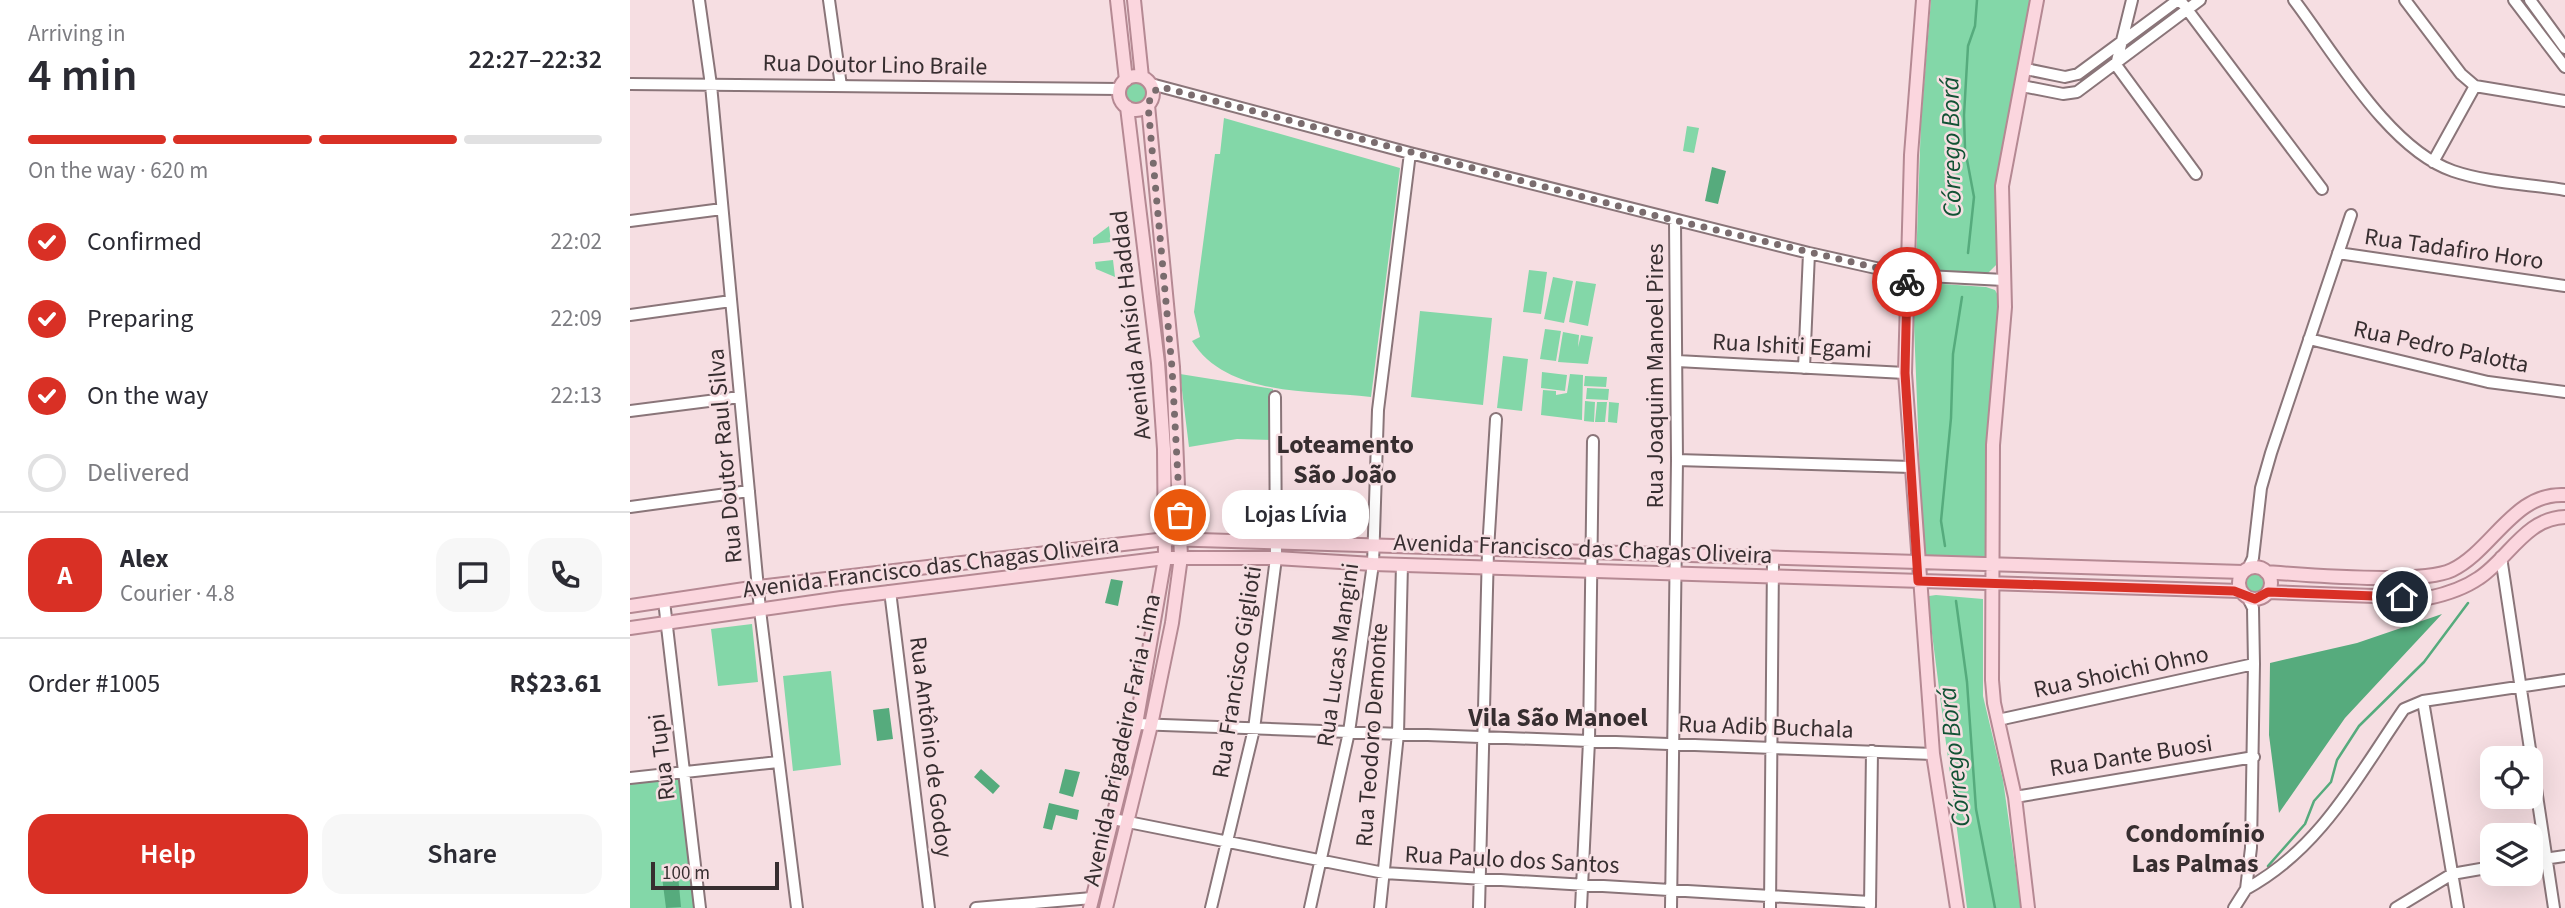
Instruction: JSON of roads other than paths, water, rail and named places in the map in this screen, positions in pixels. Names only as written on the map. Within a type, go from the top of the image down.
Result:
[{"type":"main road","points":[[1117,0],[1123,85],[1152,85]]},
{"type":"main road","points":[[1128,107],[1138,110],[1148,105],[1152,85],[1134,0]]},
{"type":"main road","points":[[1923,0],[1911,155],[1905,373],[1918,581],[1933,754],[1957,908]]},
{"type":"main road","points":[[2028,908],[2015,797],[1992,680],[1993,445],[2004,318],[2002,186],[2008,140],[2022,86],[2038,0]]},
{"type":"main road","name":"Avenida Anísio Haddad","points":[[1123,85],[1121,99],[1128,107],[1158,363],[1166,539]]},
{"type":"main road","name":"Avenida Anísio Haddad","points":[[1148,105],[1172,361],[1181,539]]},
{"type":"main road","points":[[1158,363],[1172,361]]},
{"type":"main road","name":"Avenida Francisco das Chagas Oliveira","points":[[630,606],[758,587],[1166,539],[1277,540],[1374,547],[2023,568],[2248,566],[2264,570],[2348,576],[2437,575],[2466,560],[2512,517],[2537,499],[2565,495]]},
{"type":"main road","name":"Avenida Francisco das Chagas Oliveira","points":[[630,628],[841,598],[1181,557],[1993,583],[2254,597],[2428,598],[2464,587],[2487,571],[2545,520],[2565,517]]},
{"type":"main road","name":"Avenida Brigadeiro Faria Lima","points":[[1091,903],[1136,724],[1166,539]]},
{"type":"main road","name":"Avenida Brigadeiro Faria Lima","points":[[1107,904],[1152,725],[1172,623],[1181,539]]},
{"type":"main road","points":[[1093,548],[1095,567]]},
{"type":"main road","points":[[974,562],[974,582]]},
{"type":"main road","points":[[2248,566],[2238,581],[2254,597],[2271,581],[2264,570]]},
{"type":"main road","points":[[2022,585],[2023,568]]},
{"type":"main road","points":[[888,572],[890,592]]},
{"type":"main road","points":[[839,578],[841,598]]},
{"type":"main road","points":[[1091,903],[1107,904]]},
{"type":"street","name":"Rua Doutor Raul Silva","points":[[699,0],[711,85],[760,610],[797,908]]},
{"type":"street","points":[[829,0],[841,86]]},
{"type":"street","points":[[2116,65],[2132,0]]},
{"type":"street","points":[[2025,69],[2071,77],[2182,3],[2200,0]]},
{"type":"street","points":[[2294,0],[2393,132],[2433,162],[2469,176],[2565,190]]},
{"type":"street","points":[[2405,0],[2461,74],[2475,86],[2564,100]]},
{"type":"street","points":[[2514,0],[2562,47]]},
{"type":"street","points":[[2530,0],[2562,47],[2565,67]]},
{"type":"street","points":[[2022,86],[2063,94],[2077,92],[2116,65],[2182,3]]},
{"type":"street","points":[[2182,3],[2322,189]]},
{"type":"street","points":[[2116,65],[2196,174]]},
{"type":"street","points":[[2071,77],[2077,92]]},
{"type":"street","name":"Rua Doutor Lino Braile","points":[[630,84],[1123,85]]},
{"type":"street","points":[[1152,85],[1675,221],[1809,253],[1907,275],[2004,280]]},
{"type":"street","points":[[2433,162],[2475,86]]},
{"type":"street","name":"Rua Lucas Mangini","points":[[1310,908],[1349,732],[1373,564],[1378,410],[1410,153]]},
{"type":"street","points":[[630,221],[722,209]]},
{"type":"street","points":[[2248,566],[2261,488],[2351,215]]},
{"type":"street","name":"Rua Joaquim Manoel Pires","points":[[1671,908],[1677,460],[1675,221]]},
{"type":"street","points":[[1804,368],[1809,253]]},
{"type":"street","name":"Rua Tadafiro Horo","points":[[2338,253],[2565,286]]},
{"type":"street","points":[[630,315],[731,301]]},
{"type":"street","name":"Rua Pedro Palotta","points":[[2309,338],[2488,382],[2565,393]]},
{"type":"street","name":"Rua Ishiti Egami","points":[[1677,361],[1905,373]]},
{"type":"street","points":[[630,411],[740,397]]},
{"type":"street","name":"Rua Francisco Giglioti","points":[[1212,908],[1254,729],[1276,558],[1275,397]]},
{"type":"street","points":[[1479,908],[1488,567],[1496,419]]},
{"type":"street","points":[[1581,908],[1589,741],[1593,441]]},
{"type":"street","points":[[1677,460],[1911,467]]},
{"type":"street","points":[[630,507],[749,491]]},
{"type":"street","points":[[2501,557],[2554,908]]},
{"type":"street","points":[[1770,908],[1773,559]]},
{"type":"street","name":"Rua Teodoro Demonte","points":[[1380,908],[1398,734],[1402,564]]},
{"type":"street","points":[[2487,571],[2504,580]]},
{"type":"street","name":"Rua Antônio de Godoy","points":[[890,592],[929,908]]},
{"type":"street","points":[[2234,908],[2246,889],[2252,848],[2254,597]]},
{"type":"street","name":"Rua Tupi","points":[[664,601],[700,908]]},
{"type":"street","name":"Rua Shoichi Ohno","points":[[1998,720],[2254,664]]},
{"type":"street","points":[[2246,889],[2272,875],[2313,840],[2404,709],[2423,701],[2565,680]]},
{"type":"street","points":[[2423,701],[2458,908]]},
{"type":"street","name":"Rua Adib Buchala","points":[[1136,724],[1933,754]]},
{"type":"street","points":[[1870,905],[1872,751]]},
{"type":"street","name":"Rua Dante Buosi","points":[[2015,797],[2254,757]]},
{"type":"street","points":[[630,778],[778,762]]},
{"type":"street","name":"Rua Paulo dos Santos","points":[[1113,820],[1384,873],[1770,896],[1870,905]]},
{"type":"street","points":[[2543,859],[2565,856]]},
{"type":"street","points":[[2396,908],[2452,874],[2480,869]]},
{"type":"street","points":[[976,908],[1091,903]]},
{"type":"waterway","name":"Córrego Borá","points":[[1968,253],[1974,197],[1965,149],[1964,115],[1968,46],[1975,26],[1977,0]]},
{"type":"waterway","name":"Córrego Borá","points":[[1945,546],[1941,521],[1951,418],[1953,354],[1962,297]]},
{"type":"waterway","name":"Córrego Borá","points":[[1956,601],[1967,682],[1976,809],[1995,908]]},
{"type":"waterway","points":[[2268,866],[2305,824],[2314,801],[2331,782],[2337,760],[2359,726],[2424,662],[2468,603]]},
{"type":"place","name":"Lojas Lívia","points":[[1180,515]]},
{"type":"district","name":"Loteamento São João","points":[[1345,459]]},
{"type":"district","name":"Vila São Manoel","points":[[1558,717]]},
{"type":"district","name":"Condomínio Las Palmas","points":[[2195,848]]}]
